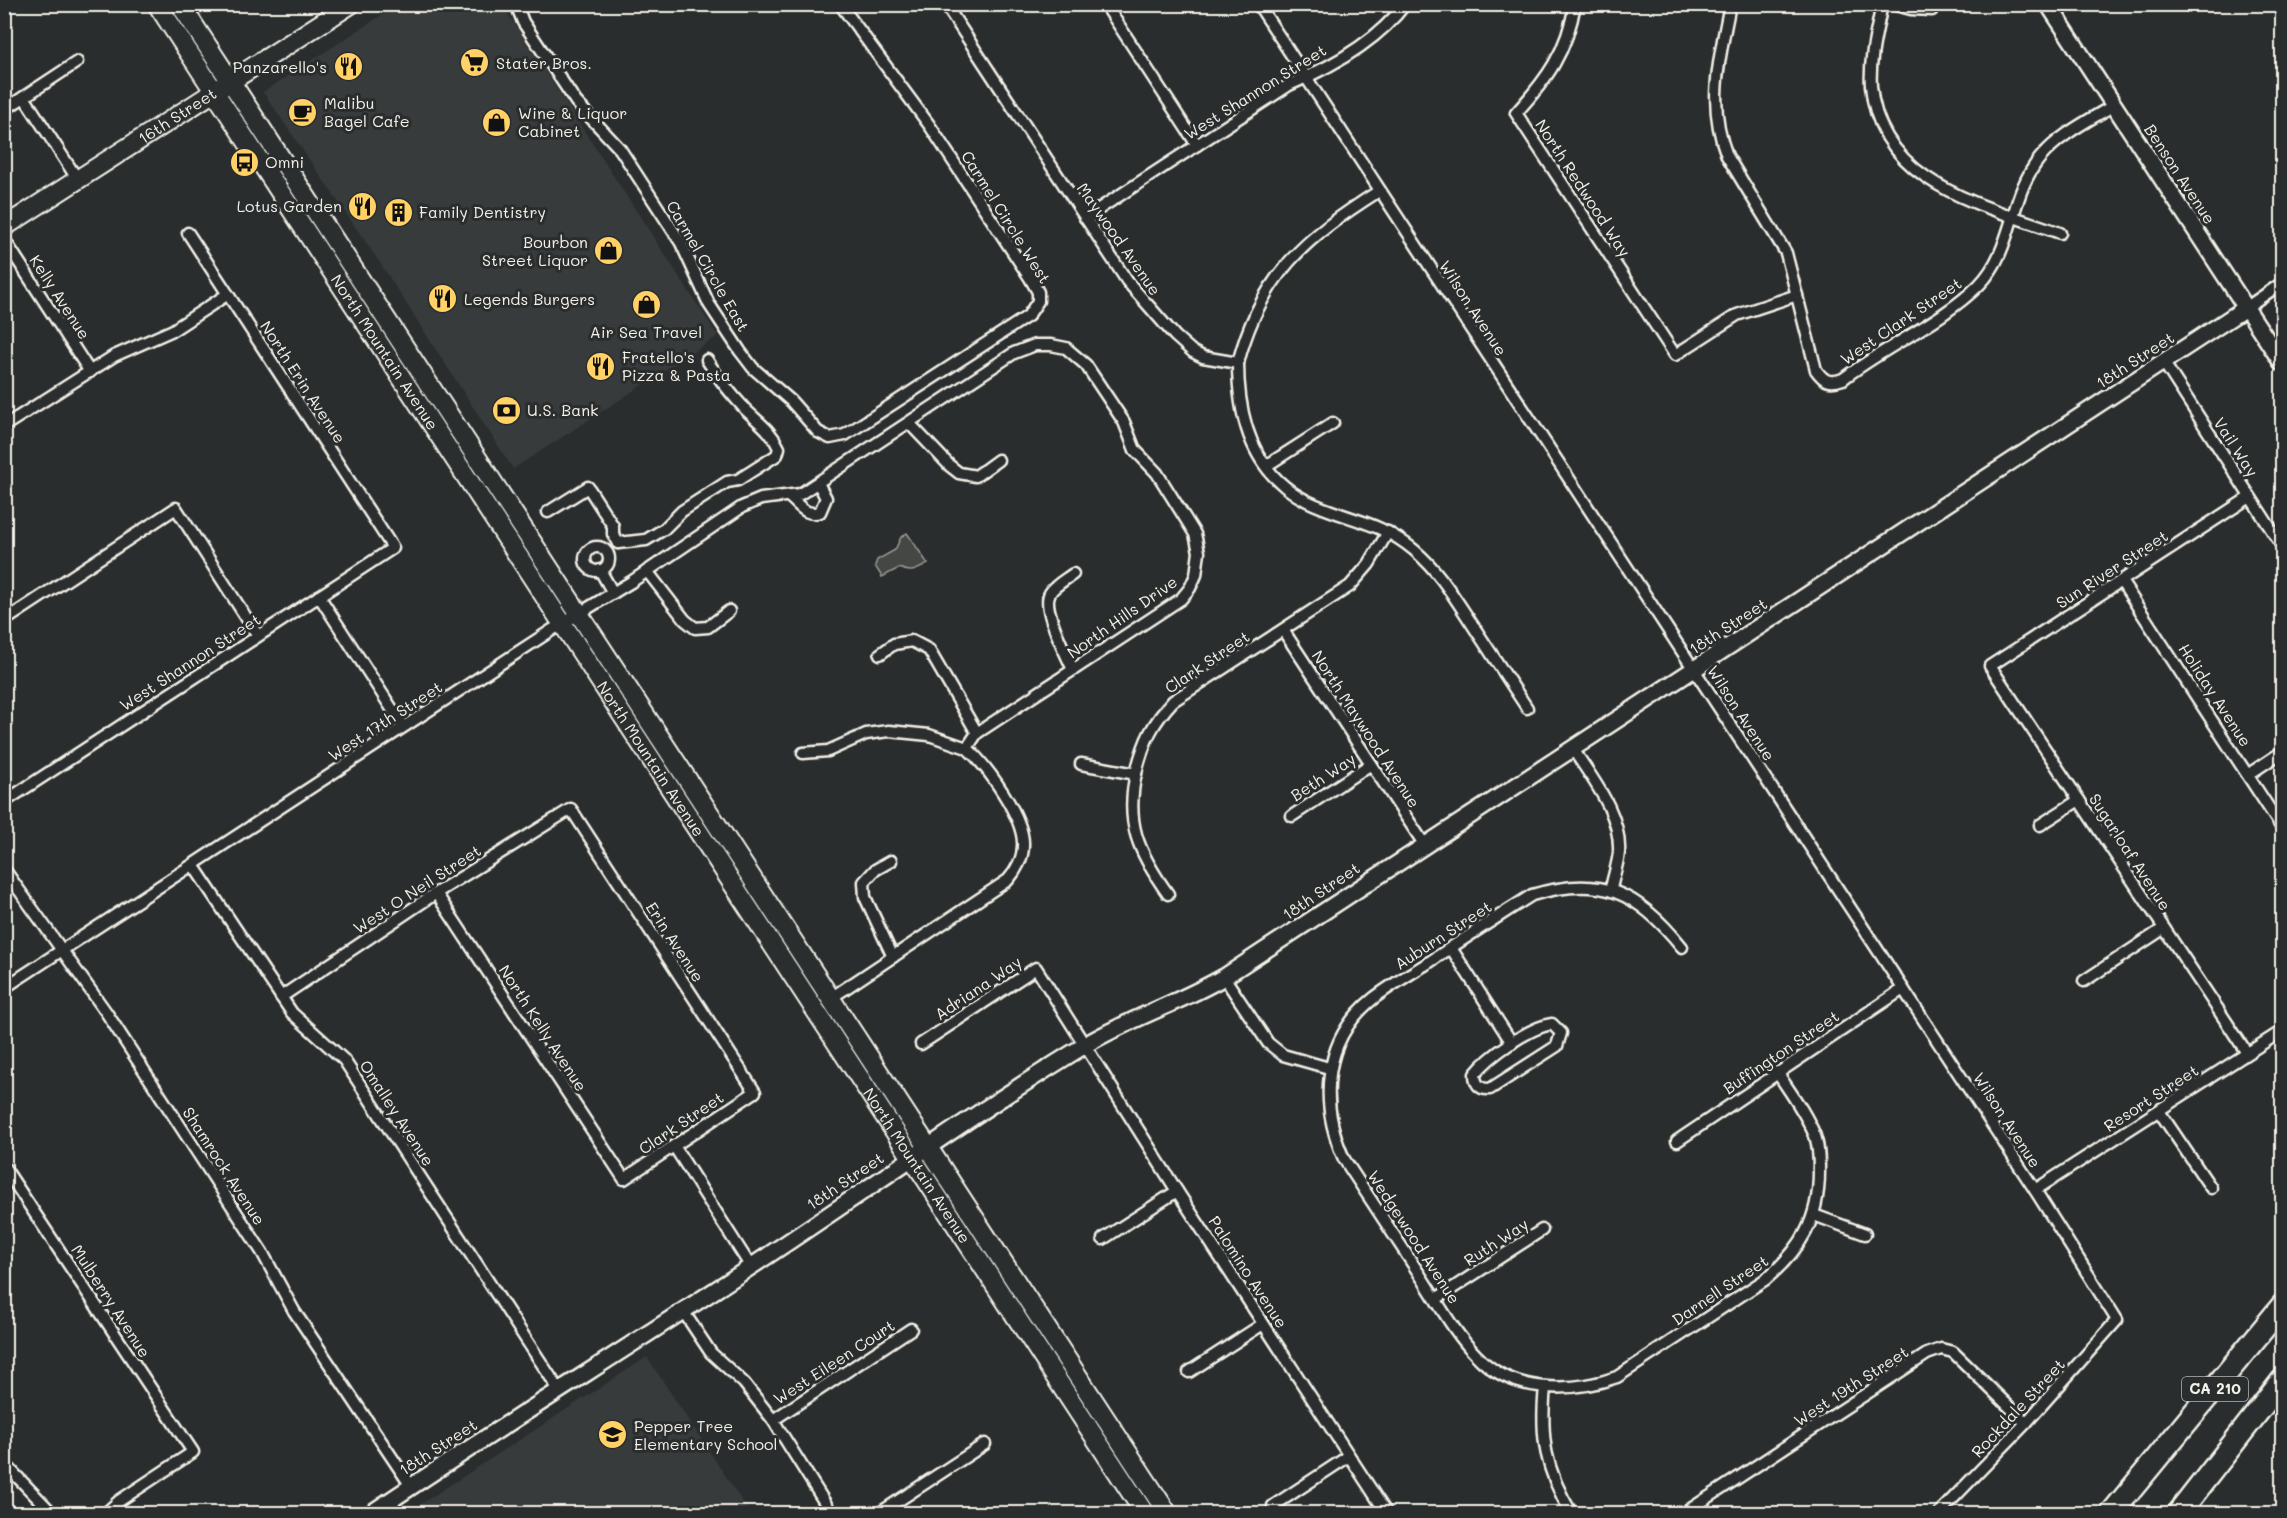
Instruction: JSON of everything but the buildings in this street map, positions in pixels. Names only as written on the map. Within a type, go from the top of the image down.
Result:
[{"type":"highway","name":"CA 210","points":[[2110,1514],[2283,1306]]},
{"type":"highway","name":"CA 210","points":[[2178,1514],[2283,1381]]},
{"type":"main road","name":"North Mountain Avenue","points":[[156,4],[399,371],[1145,1514]]},
{"type":"main road","name":"North Mountain Avenue","points":[[180,4],[1168,1514]]},
{"type":"main road","name":"16th Street","points":[[4,227],[351,4]]},
{"type":"main road","name":"Benson Avenue","points":[[2048,4],[2283,363]]},
{"type":"main road","name":"18th Street","points":[[370,1514],[751,1267],[928,1147],[1086,1045],[1125,1023],[1177,1002],[1224,977],[2247,307]]},
{"type":"main road","points":[[399,371],[416,362]]},
{"type":"street","name":"Carmel Circle East","points":[[516,4],[523,22],[576,102],[620,149],[681,243],[709,304],[740,351],[753,368],[790,401],[818,432],[830,438]]},
{"type":"street","name":"Carmel Circle West","points":[[830,438],[845,435],[1001,334],[1028,316],[1038,301],[1038,292],[1030,278],[937,136],[840,4]]},
{"type":"street","name":"Maywood Avenue","points":[[945,4],[1127,281],[1175,336],[1203,357],[1238,363]]},
{"type":"street","points":[[1105,4],[1197,145]]},
{"type":"street","name":"Wilson Avenue","points":[[1258,4],[1378,191],[2036,1190],[2118,1320]]},
{"type":"street","name":"West Shannon Street","points":[[1085,218],[1290,85],[1385,28],[1405,4]]},
{"type":"street","name":"North Redwood Way","points":[[1575,4],[1566,43],[1548,78],[1516,114],[1675,355],[1737,315],[1797,295]]},
{"type":"street","points":[[1730,4],[1714,92],[1715,118],[1726,156],[1786,253],[1797,295]]},
{"type":"street","points":[[1882,4],[1874,44],[1871,86],[1880,120],[1897,151],[1920,175],[1948,192],[2060,233]]},
{"type":"street","points":[[1892,4],[1911,9],[1932,10]]},
{"type":"street","points":[[4,110],[77,62]]},
{"type":"street","points":[[24,98],[78,180]]},
{"type":"street","name":"West Clark Street","points":[[1797,295],[1816,370],[1823,380],[1833,382],[1843,379],[1960,301],[1980,285],[2003,249],[2014,216],[2038,160],[2058,140],[2114,105]]},
{"type":"street","points":[[1378,191],[1318,233],[1284,267],[1257,307],[1238,363],[1242,417],[1266,466],[1286,486],[1307,501],[1369,522],[1388,532],[1436,570],[1527,708]]},
{"type":"street","name":"North Erin Avenue","points":[[188,233],[393,548]]},
{"type":"street","name":"Kelly Avenue","points":[[4,239],[90,372]]},
{"type":"street","name":"18th Street","points":[[2247,307],[2283,283]]},
{"type":"street","points":[[4,426],[132,346],[173,330],[228,294]]},
{"type":"street","name":"North Hills Drive","points":[[854,460],[1014,353],[1035,345],[1065,348],[1078,357],[1124,422],[1135,450],[1157,473],[1196,534],[1199,552],[1196,575],[1190,588],[1180,599],[977,733],[967,748]]},
{"type":"street","points":[[606,552],[618,543],[628,544],[646,540],[664,530],[682,511],[718,488],[738,480],[777,456],[779,448],[774,437],[741,405],[707,360]]},
{"type":"street","name":"Vail Way","points":[[2164,363],[2283,546]]},
{"type":"street","points":[[909,423],[959,472],[976,476],[998,460]]},
{"type":"street","points":[[1266,466],[1333,423]]},
{"type":"street","name":"West 17th Street","points":[[4,988],[742,507],[761,499],[800,494],[854,460]]},
{"type":"street","points":[[788,496],[805,512],[813,514],[820,512],[825,506],[826,498],[818,483]]},
{"type":"street","points":[[548,512],[588,487],[613,526],[613,534],[618,543]]},
{"type":"street","name":"Sun River Street","points":[[1990,666],[2250,496]]},
{"type":"street","points":[[4,621],[176,508],[258,636]]},
{"type":"street","name":"Clark Street","points":[[1168,894],[1149,867],[1133,827],[1130,803],[1136,774],[1152,723],[1173,701],[1350,586],[1369,564],[1388,532]]},
{"type":"street","name":"West Shannon Street","points":[[4,802],[393,548]]},
{"type":"street","points":[[606,552],[594,548],[585,558],[588,566],[600,570],[613,593]]},
{"type":"street","points":[[600,570],[609,560],[606,552]]},
{"type":"street","points":[[646,571],[695,628],[708,627],[729,611]]},
{"type":"street","points":[[1073,574],[1055,586],[1049,595],[1047,608],[1073,670]]},
{"type":"street","name":"Holiday Avenue","points":[[2121,580],[2283,828]]},
{"type":"street","points":[[319,596],[403,726]]},
{"type":"street","name":"North Maywood Avenue","points":[[1283,630],[1424,844]]},
{"type":"street","points":[[880,654],[894,644],[912,641],[929,650],[977,733]]},
{"type":"street","name":"Sugarloaf Avenue","points":[[1990,666],[2247,1053]]},
{"type":"street","points":[[803,753],[828,751],[866,735],[889,731],[929,735],[967,748],[976,756],[1015,814],[1023,846],[1019,862],[1008,880],[831,998]]},
{"type":"street","points":[[1573,749],[1606,801],[1616,827],[1619,851],[1611,889],[1659,918],[1682,947]]},
{"type":"street","points":[[2249,774],[2283,752]]},
{"type":"street","points":[[1081,764],[1136,774]]},
{"type":"street","name":"Beth Way","points":[[1292,816],[1371,764]]},
{"type":"street","points":[[2040,825],[2079,800]]},
{"type":"street","name":"West O Neil Street","points":[[281,997],[436,893],[571,810]]},
{"type":"street","name":"Erin Avenue","points":[[571,810],[754,1092]]},
{"type":"street","points":[[891,861],[875,870],[864,882],[865,897],[893,957]]},
{"type":"street","name":"Omalley Avenue","points":[[193,865],[292,1012],[344,1060],[559,1390]]},
{"type":"street","name":"Shamrock Avenue","points":[[4,869],[106,1012],[262,1252],[294,1311],[411,1486]]},
{"type":"street","name":"Auburn Street","points":[[1329,1068],[1346,1028],[1374,998],[1532,895],[1558,887],[1586,886],[1611,889]]},
{"type":"street","name":"North Kelly Avenue","points":[[436,893],[624,1179]]},
{"type":"street","points":[[2084,981],[2163,929]]},
{"type":"street","points":[[1451,948],[1512,1043]]},
{"type":"street","name":"Adriana Way","points":[[921,1044],[1036,968],[1086,1045]]},
{"type":"street","points":[[1224,977],[1257,1028],[1276,1049],[1283,1055],[1329,1068]]},
{"type":"street","name":"Buffington Street","points":[[1677,1142],[1777,1072],[1904,989]]},
{"type":"street","points":[[1552,1024],[1561,1033],[1557,1046],[1490,1089],[1481,1088],[1475,1074],[1512,1043],[1545,1025],[1552,1024]]},
{"type":"street","name":"Resort Street","points":[[2036,1190],[2283,1031]]},
{"type":"street","name":"Palomino Avenue","points":[[1086,1045],[1176,1191],[1387,1514]]},
{"type":"street","name":"Wedgewood Avenue","points":[[1329,1068],[1330,1113],[1334,1136],[1344,1160],[1436,1299],[1477,1358],[1511,1379],[1545,1387]]},
{"type":"street","name":"Darnell Street","points":[[1545,1387],[1569,1388],[1595,1385],[1617,1377],[1780,1267],[1803,1240],[1814,1215],[1819,1183],[1818,1153],[1815,1136],[1777,1072]]},
{"type":"street","name":"Clark Street","points":[[624,1179],[754,1092]]},
{"type":"street","points":[[2158,1111],[2211,1188]]},
{"type":"street","points":[[674,1146],[751,1267]]},
{"type":"street","name":"Mulberry Avenue","points":[[4,1167],[193,1452],[126,1496],[105,1514]]},
{"type":"street","points":[[1102,1239],[1176,1191]]},
{"type":"street","points":[[1814,1215],[1865,1234]]},
{"type":"street","name":"Ruth Way","points":[[1436,1299],[1542,1230]]},
{"type":"street","points":[[683,1311],[711,1353],[744,1383],[773,1420],[832,1514]]},
{"type":"street","name":"Rockdale Street","points":[[1938,1514],[2026,1423],[2118,1320]]},
{"type":"street","points":[[1189,1372],[1263,1324]]},
{"type":"street","name":"West Eileen Court","points":[[773,1420],[911,1329]]},
{"type":"street","name":"West 19th Street","points":[[1683,1514],[1927,1354],[1941,1349],[1953,1352],[2026,1423]]},
{"type":"street","points":[[1545,1387],[1542,1420],[1545,1453],[1552,1475],[1572,1514]]},
{"type":"street","points":[[879,1514],[985,1444]]},
{"type":"street","points":[[1273,1506],[1349,1456]]},
{"type":"street","points":[[4,1463],[45,1511]]},
{"type":"shaded area","points":[[399,4],[502,5],[718,336],[513,469],[380,263],[263,92]]},
{"type":"shaded area","points":[[907,533],[928,564],[907,571],[899,568],[882,577],[875,566],[877,560],[895,550],[901,537]]},
{"type":"shaded area","name":"Pepper Tree Elementary School","points":[[647,1357],[750,1513],[407,1513]]},
{"type":"place","name":"Stater Bros.","points":[[475,63]]},
{"type":"place","name":"Panzarello's","points":[[348,67]]},
{"type":"place","name":"Malibu Bagel Cafe","points":[[303,112]]},
{"type":"place","name":"Wine & Liquor Cabinet","points":[[497,122]]},
{"type":"place","name":"Omni","points":[[244,162]]},
{"type":"place","name":"Lotus Garden","points":[[363,206]]},
{"type":"place","name":"Family Dentistry","points":[[398,212]]},
{"type":"place","name":"Bourbon Street Liquor","points":[[609,251]]},
{"type":"place","name":"Legends Burgers","points":[[443,299]]},
{"type":"place","name":"Air Sea Travel","points":[[646,304]]},
{"type":"place","name":"Fratello's Pizza & Pasta","points":[[601,366]]},
{"type":"place","name":"U.S. Bank","points":[[506,410]]},
{"type":"place","name":"Pepper Tree Elementary School","points":[[613,1435]]}]
